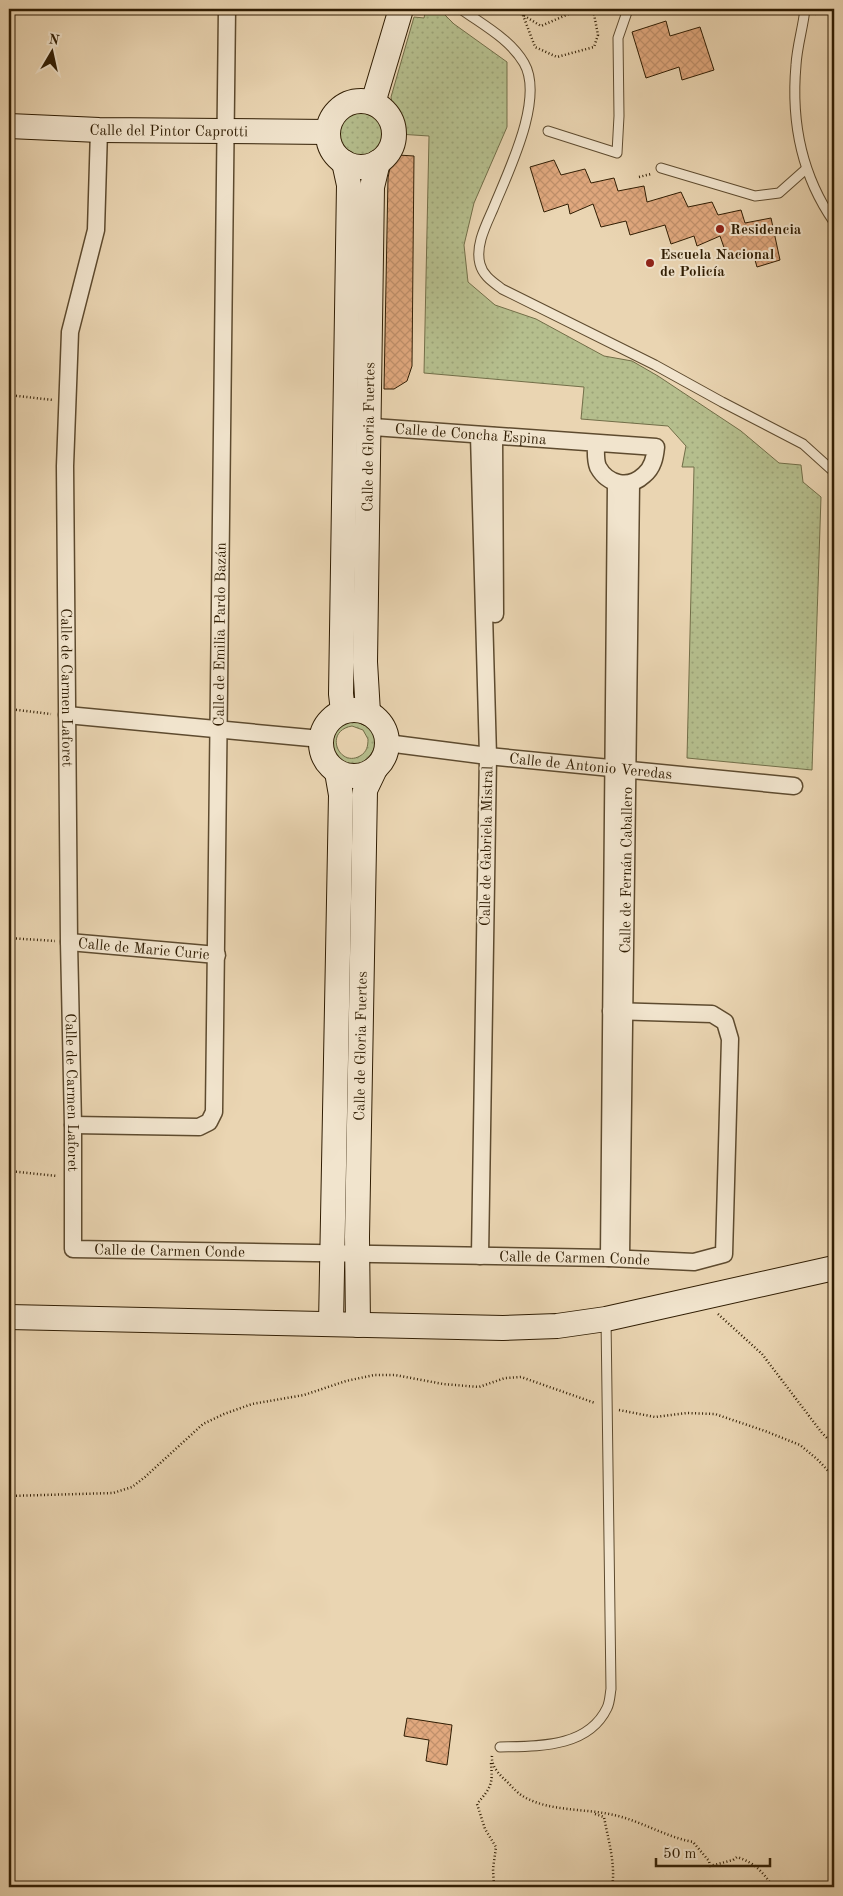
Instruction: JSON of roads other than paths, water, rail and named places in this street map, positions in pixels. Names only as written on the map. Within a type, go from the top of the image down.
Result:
[{"type":"street","name":"Calle de Emilia Pardo Bazán","points":[[219,9],[222,132]]},
{"type":"street","name":"Calle de Emilia Pardo Bazán","points":[[73,1120],[195,1118],[201,1115],[204,1105],[213,954],[213,729],[222,132],[227,9]]},
{"type":"street","points":[[373,103],[401,9]]},
{"type":"street","points":[[353,102],[373,103],[389,116],[394,136],[391,146],[386,155],[378,162],[361,166],[344,162],[337,157],[332,149],[328,132],[332,118],[343,106],[353,102]]},
{"type":"street","name":"Calle del Pintor Caprotti","points":[[9,126],[99,130],[328,132]]},
{"type":"street","name":"Calle de Carmen Laforet","points":[[72,1249],[73,1120],[69,942],[65,466],[70,332],[96,230],[99,130]]},
{"type":"street","name":"Calle de Gloria Fuertes","points":[[343,711],[349,185],[344,162]]},
{"type":"street","name":"Calle de Gloria Fuertes","points":[[368,713],[365,662],[372,187],[378,162]]},
{"type":"street","name":"Calle de Concha Espina","points":[[346,424],[487,436],[656,447],[654,460],[645,475],[623,483]]},
{"type":"street","name":"Calle de Gabriela Mistral","points":[[485,1256],[491,756],[487,436]]},
{"type":"street","points":[[596,443],[597,465],[605,476],[623,483]]},
{"type":"street","name":"Calle de Fernán Caballero","points":[[615,1258],[623,483]]},
{"type":"street","points":[[360,710],[368,713],[382,725],[387,743],[384,757],[375,769],[360,776],[344,775],[337,772],[324,758],[321,748],[323,730],[328,722],[343,711],[360,710]]},
{"type":"street","points":[[67,716],[321,739]]},
{"type":"street","name":"Calle de Antonio Veredas","points":[[387,743],[491,756],[794,786]]},
{"type":"street","name":"Calle de Gloria Fuertes","points":[[358,1325],[357,1254],[366,790],[375,769]]},
{"type":"street","name":"Calle de Gloria Fuertes","points":[[331,1324],[341,795],[337,772]]},
{"type":"street","name":"Calle de Marie Curie","points":[[69,942],[213,954]]},
{"type":"street","name":"Calle de Carmen Conde","points":[[72,1249],[615,1258],[694,1262],[724,1254],[730,1039],[725,1022],[712,1014],[618,1012]]},
{"type":"street","points":[[9,1317],[503,1328],[557,1326],[606,1319],[834,1268]]},
{"type":"lane","points":[[461,9],[512,46],[525,65],[530,84],[528,107],[520,144],[485,228],[481,244],[480,263],[486,276],[502,289],[655,364],[722,402],[803,444],[834,472]]},
{"type":"lane","points":[[548,130],[617,153],[619,116],[618,38],[627,12],[631,9]]},
{"type":"lane","points":[[805,9],[796,63],[797,127],[806,169],[821,203],[834,222]]},
{"type":"lane","points":[[661,168],[755,196],[779,193],[806,169]]},
{"type":"lane","points":[[500,1747],[542,1746],[574,1739],[594,1726],[608,1707],[611,1688],[606,1319]]},
{"type":"place","name":"Residencia","points":[[720,229]]},
{"type":"place","name":"Escuela Nacional de Policía","points":[[650,263]]}]
